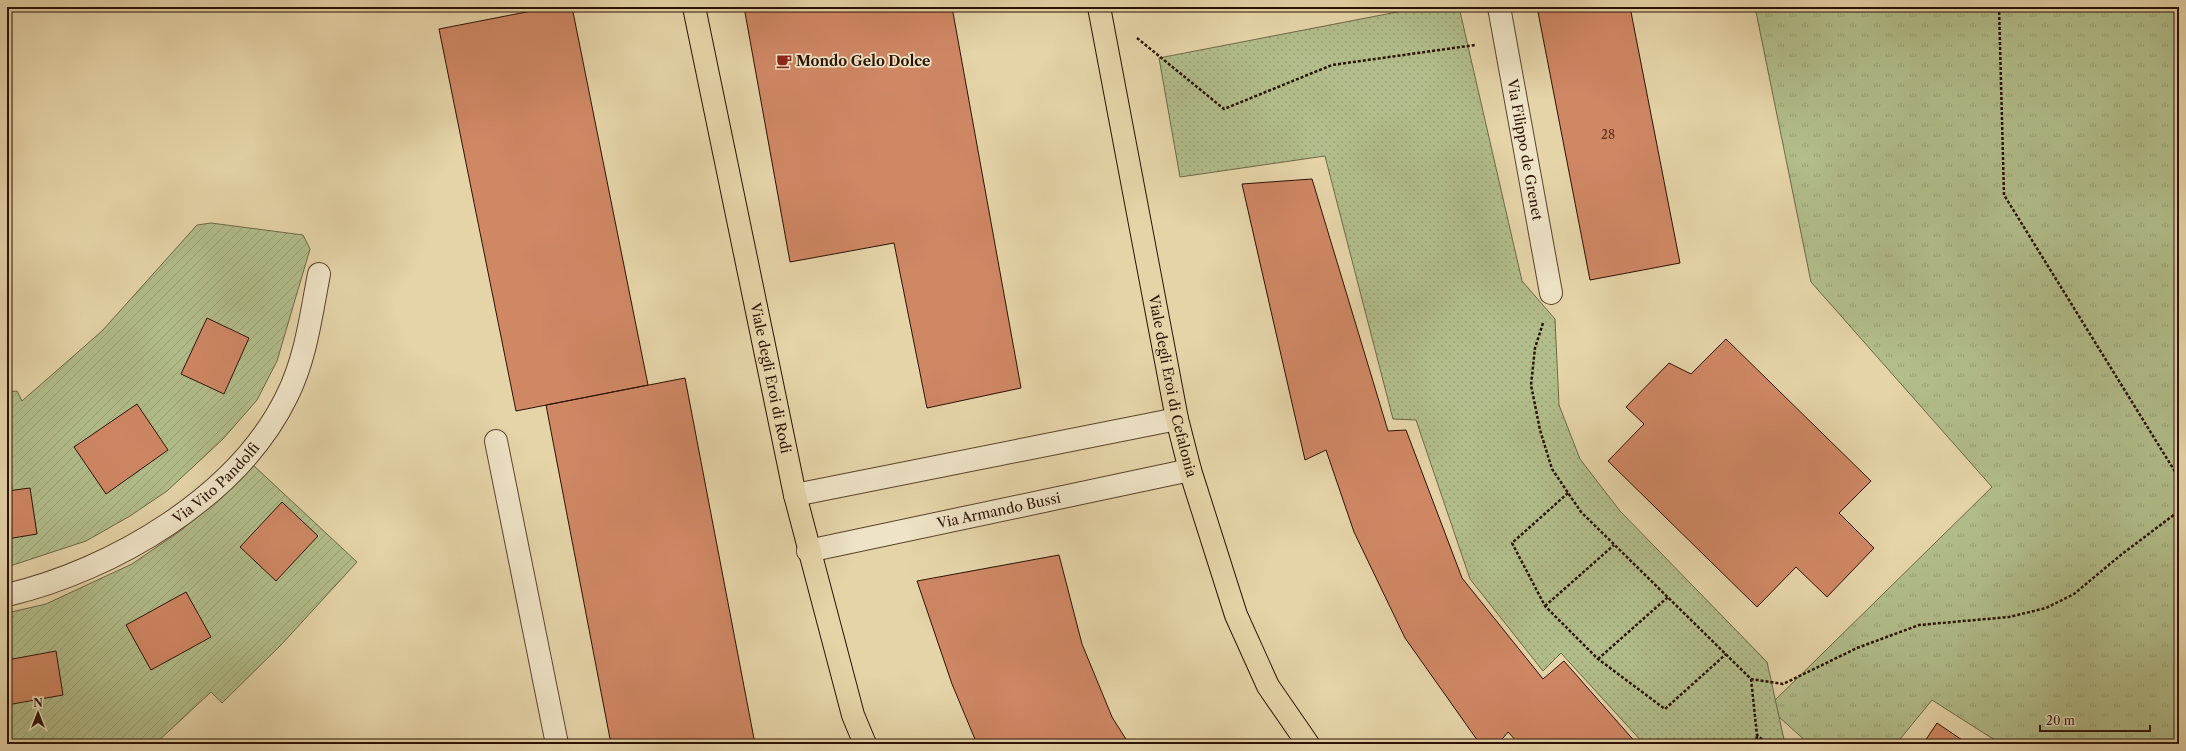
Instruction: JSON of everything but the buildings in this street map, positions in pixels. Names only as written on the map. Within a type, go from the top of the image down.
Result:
[{"type":"main road","name":"Viale degli Eroi di Rodi","points":[[694,7],[795,495],[808,551],[853,715],[865,744]]},
{"type":"main road","name":"Viale degli Eroi di Cefalonia","points":[[1100,7],[1177,419],[1190,470],[1236,615],[1268,686],[1308,744]]},
{"type":"street","name":"Via Filippo de Grenet","points":[[1499,7],[1551,293]]},
{"type":"street","name":"Via Vito Pandolfi","points":[[7,595],[70,575],[131,547],[184,512],[229,474],[267,430],[288,394],[297,373],[307,341],[319,274]]},
{"type":"street","points":[[795,495],[1177,419]]},
{"type":"street","points":[[496,441],[557,744]]},
{"type":"street","name":"Via Armando Bussi","points":[[808,551],[1190,470]]},
{"type":"path","points":[[1100,7],[1224,109],[1332,65],[1504,41]]},
{"type":"path","points":[[1999,7],[2004,195],[2179,478]]},
{"type":"path","points":[[1551,293],[1535,348],[1531,385],[1540,430],[1552,469],[1581,512],[1751,679],[1783,684],[1857,648],[1919,625],[2009,617],[2046,608],[2074,594],[2122,554],[2179,511]]},
{"type":"path","points":[[1568,493],[1512,543],[1545,606],[1598,659],[1665,709],[1726,654]]},
{"type":"path","points":[[1545,606],[1614,545]]},
{"type":"path","points":[[1598,659],[1668,597]]},
{"type":"path","points":[[1751,679],[1757,736],[1756,744]]},
{"type":"path","points":[[1757,736],[1767,744]]},
{"type":"green space","points":[[1423,7],[1459,7],[1522,281],[1555,319],[1559,405],[1580,459],[1620,511],[1767,662],[1785,744],[1644,744],[1561,653],[1543,671],[1470,579],[1416,420],[1393,419],[1325,156],[1180,177],[1159,58]]},
{"type":"green space","points":[[1755,7],[2179,7],[2179,744],[2001,744],[1932,700],[1896,744],[1809,744],[1768,707],[1992,487],[1811,282]]},
{"type":"green space","points":[[211,223],[303,235],[310,249],[277,361],[257,400],[223,439],[167,491],[130,516],[86,541],[7,567],[7,392],[17,391],[22,401],[102,331],[197,225]]},
{"type":"green space","points":[[252,464],[357,562],[281,645],[222,703],[211,692],[155,744],[7,744],[7,613],[46,604],[132,564],[183,529]]},
{"type":"place","name":"Mondo Gelo Dolce","points":[[784,61]]}]
